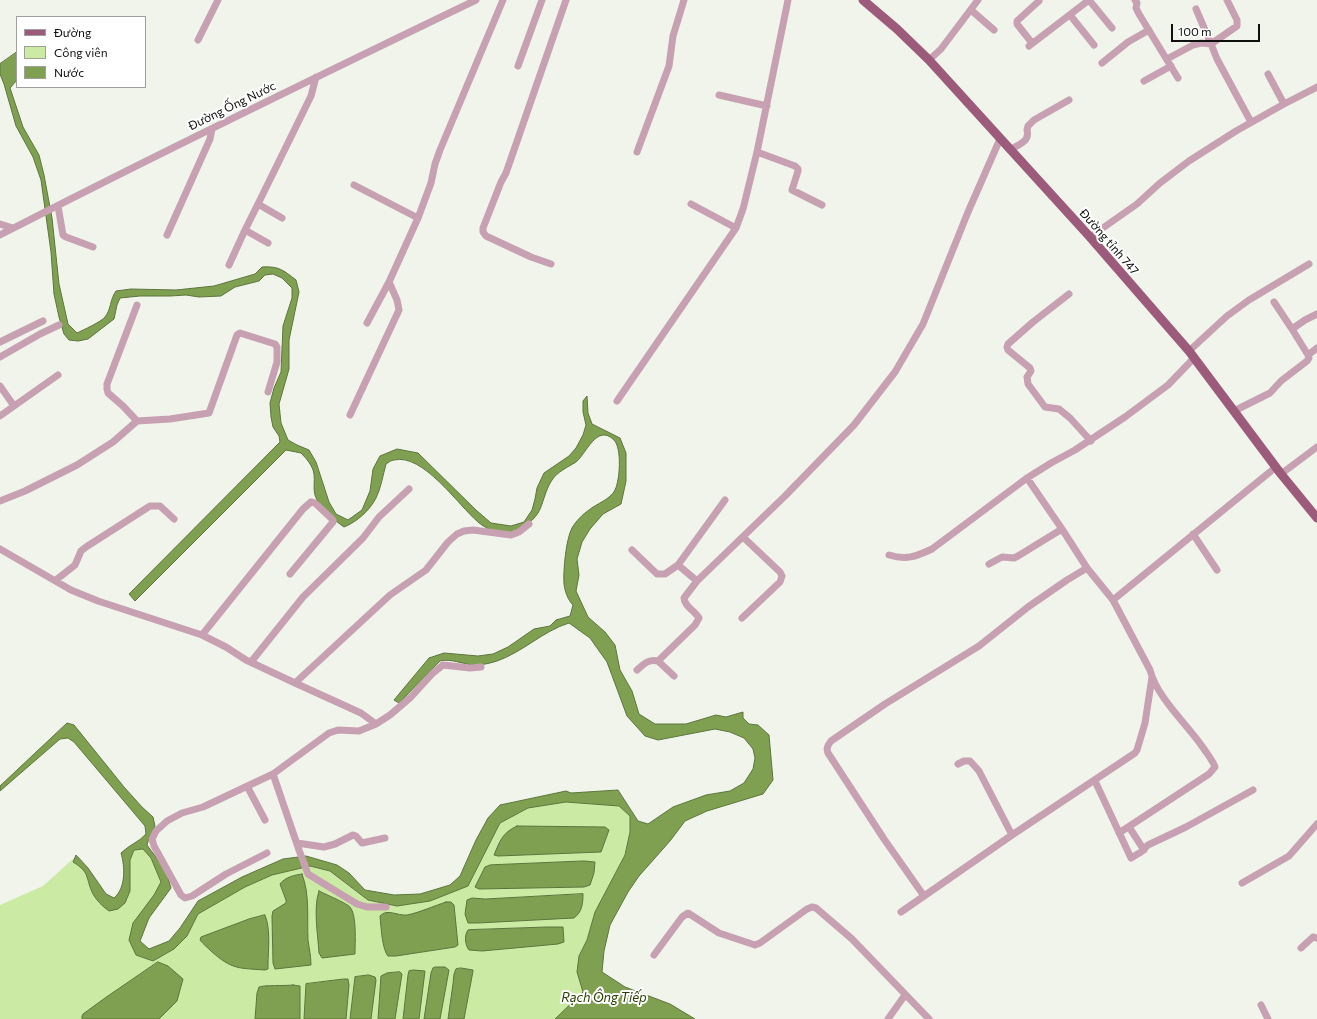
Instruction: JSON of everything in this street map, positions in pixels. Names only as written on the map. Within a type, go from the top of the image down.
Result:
[{"type":"main road","name":"Đường tỉnh 747","points":[[866,1],[929,60],[1090,237],[1191,355],[1278,470],[1317,518]]},
{"type":"street","points":[[198,40],[218,0]]},
{"type":"street","name":"Đường Ống Nước","points":[[0,235],[316,77],[476,0]]},
{"type":"street","points":[[367,323],[389,282],[418,218],[431,183],[440,150],[503,0]]},
{"type":"street","points":[[518,66],[542,0]]},
{"type":"street","points":[[551,264],[531,257],[486,236],[483,232],[506,173],[566,0]]},
{"type":"street","points":[[637,152],[669,66],[673,36],[684,0]]},
{"type":"street","points":[[617,401],[736,228],[743,209],[757,152],[788,0]]},
{"type":"street","points":[[929,60],[941,49],[978,0]]},
{"type":"street","points":[[1039,1],[1017,21],[1017,24],[1030,45],[1089,0],[1112,28]]},
{"type":"street","points":[[1135,0],[1137,3],[1136,8],[1139,14],[1178,78]]},
{"type":"street","points":[[1167,59],[1194,45],[1201,43],[1211,44],[1237,26],[1237,20],[1227,0]]},
{"type":"street","points":[[1196,9],[1217,59],[1251,122]]},
{"type":"street","points":[[971,10],[994,30]]},
{"type":"street","points":[[1070,15],[1094,45]]},
{"type":"street","points":[[1102,63],[1128,42],[1149,30]]},
{"type":"street","points":[[1144,81],[1171,66]]},
{"type":"street","points":[[1268,74],[1284,104]]},
{"type":"street","points":[[229,265],[311,96],[316,77]]},
{"type":"street","points":[[1090,237],[1137,204],[1189,161],[1251,122],[1317,87]]},
{"type":"street","points":[[720,95],[767,106]]},
{"type":"street","points":[[1010,150],[1026,140],[1028,135],[1026,130],[1030,123],[1069,100]]},
{"type":"street","points":[[167,235],[210,139],[212,129]]},
{"type":"street","points":[[658,661],[698,621],[698,615],[684,601],[684,598],[697,581],[785,496],[854,425],[895,372],[923,324],[968,212],[1000,139]]},
{"type":"street","points":[[757,152],[798,168],[792,190],[822,204]]},
{"type":"street","points":[[354,185],[418,218]]},
{"type":"street","points":[[258,204],[282,218]]},
{"type":"street","points":[[691,204],[736,228]]},
{"type":"street","points":[[54,208],[63,235],[93,247]]},
{"type":"street","points":[[0,224],[13,228]]},
{"type":"street","points":[[245,230],[268,243]]},
{"type":"street","points":[[889,555],[907,558],[932,550],[1027,478],[1091,441],[1168,385],[1191,355],[1227,316],[1249,300],[1309,264]]},
{"type":"street","points":[[350,415],[399,310],[397,300],[389,282]]},
{"type":"street","points":[[1069,294],[1033,322],[1008,344],[1007,347],[1008,350],[1030,368],[1031,371],[1027,377],[1028,384],[1045,407],[1059,409],[1070,418],[1091,441]]},
{"type":"street","points":[[1234,411],[1270,393],[1281,381],[1309,358],[1274,302]]},
{"type":"street","points":[[137,305],[107,384],[107,389],[108,393],[137,421]]},
{"type":"street","points":[[1292,329],[1317,314]]},
{"type":"street","points":[[0,342],[43,321]]},
{"type":"street","points":[[0,357],[59,325]]},
{"type":"street","points":[[0,501],[77,465],[114,442],[137,421],[170,419],[209,413],[237,335],[240,333],[275,344],[277,347],[277,362],[268,392]]},
{"type":"street","points":[[1308,355],[1317,348]]},
{"type":"street","points":[[0,416],[58,375]]},
{"type":"street","points":[[0,386],[14,406]]},
{"type":"street","points":[[1113,600],[1193,534],[1278,470],[1317,447]]},
{"type":"street","points":[[1027,478],[1087,568],[1113,600],[1150,670],[1152,678],[1167,702],[1193,733],[1215,768],[1209,774],[1119,834]]},
{"type":"street","points":[[251,662],[303,597],[362,538],[379,517],[409,489]]},
{"type":"street","points":[[632,550],[657,574],[665,574],[678,565],[725,500]]},
{"type":"street","points":[[202,635],[303,509],[311,502],[315,503],[333,520],[333,522],[290,574]]},
{"type":"street","points":[[56,580],[75,565],[81,551],[86,547],[150,506],[160,506],[174,519]]},
{"type":"street","points":[[295,683],[390,595],[426,570],[448,542],[457,534],[464,531],[473,530],[511,535],[519,532],[529,524]]},
{"type":"street","points":[[989,564],[1002,557],[1014,558],[1062,529]]},
{"type":"street","points":[[1193,534],[1217,570]]},
{"type":"street","points":[[742,618],[780,582],[782,576],[780,572],[743,537]]},
{"type":"street","points":[[0,549],[71,590],[98,601],[202,635],[251,662],[361,712],[376,724]]},
{"type":"street","points":[[678,565],[697,581]]},
{"type":"street","points":[[924,896],[884,839],[828,753],[828,746],[841,733],[979,646],[1028,607],[1087,568]]},
{"type":"street","points":[[637,670],[646,662],[653,660],[658,661],[674,676]]},
{"type":"street","points":[[267,853],[226,874],[192,896],[186,898],[181,895],[154,846],[152,839],[156,831],[172,818],[182,813],[203,807],[273,774],[329,733],[338,730],[359,731],[376,724],[390,715],[411,697],[433,673],[444,665],[470,668],[481,667]]},
{"type":"street","points":[[901,912],[1012,834],[1128,759],[1137,750],[1145,723],[1152,678]]},
{"type":"street","points":[[958,764],[964,761],[970,761],[979,771],[1012,834]]},
{"type":"street","points":[[273,774],[308,874],[357,904],[367,907],[386,907]]},
{"type":"street","points":[[1095,781],[1130,858],[1142,851],[1148,845],[1186,827],[1253,790]]},
{"type":"street","points":[[248,786],[265,820]]},
{"type":"street","points":[[1242,883],[1289,856],[1317,824]]},
{"type":"street","points":[[1129,827],[1142,851]]},
{"type":"street","points":[[298,846],[324,847],[335,844],[353,835],[356,836],[362,843],[386,838]]},
{"type":"street","points":[[654,955],[682,917],[688,913],[719,933],[755,945],[812,907],[816,908],[852,939],[930,1019]]},
{"type":"street","points":[[1301,948],[1313,937],[1317,938]]},
{"type":"street","points":[[888,1019],[905,995]]},
{"type":"street","points":[[1261,1005],[1268,1019]]},
{"type":"green space","points":[[566,802],[619,806],[630,816],[630,832],[625,855],[595,912],[587,940],[579,956],[584,992],[555,1019],[0,1019],[0,905],[43,886],[74,858],[73,862],[83,869],[93,894],[100,904],[130,891],[130,860],[134,850],[143,849],[151,858],[161,882],[145,908],[136,955],[153,961],[174,949],[187,936],[198,914],[245,887],[272,875],[310,866],[330,871],[368,900],[397,906],[468,886],[500,823],[528,808]]},
{"type":"water","name":"Rạch Ông Tiếp","points":[[16,53],[16,81],[10,88],[23,127],[39,155],[52,218],[59,284],[68,324],[77,333],[92,326],[105,317],[116,291],[131,289],[176,290],[214,286],[255,274],[262,267],[280,269],[296,280],[299,292],[289,340],[289,369],[279,404],[281,423],[288,440],[309,450],[316,462],[329,502],[336,514],[348,520],[362,510],[370,491],[373,469],[380,456],[397,449],[418,453],[491,523],[511,526],[524,522],[532,510],[537,488],[544,473],[569,456],[576,448],[583,435],[586,425],[583,412],[583,401],[587,396],[588,413],[592,424],[620,438],[626,453],[626,481],[621,504],[603,514],[590,529],[582,542],[577,559],[579,575],[576,591],[588,617],[605,632],[615,645],[620,670],[632,691],[639,714],[655,724],[686,724],[716,715],[726,717],[743,712],[743,718],[749,724],[758,725],[769,735],[773,780],[763,794],[707,811],[685,821],[670,841],[639,876],[628,892],[610,925],[604,951],[602,972],[625,987],[670,1004],[695,1019],[555,1019],[583,992],[577,972],[579,956],[587,940],[595,912],[625,855],[630,832],[630,816],[619,806],[566,802],[528,808],[500,823],[468,886],[430,901],[397,906],[368,900],[330,871],[310,866],[272,875],[245,887],[198,914],[187,936],[174,949],[153,961],[136,955],[129,940],[133,923],[154,895],[161,882],[151,858],[143,849],[134,850],[130,860],[130,891],[125,903],[118,909],[109,911],[95,897],[83,869],[73,862],[76,855],[88,868],[106,894],[114,898],[121,889],[124,877],[121,853],[146,834],[145,826],[74,742],[68,738],[60,739],[0,791],[0,786],[67,723],[74,725],[124,787],[153,817],[155,826],[147,845],[166,871],[171,888],[149,918],[140,941],[149,949],[169,941],[180,928],[198,901],[242,877],[283,859],[306,856],[337,865],[349,873],[365,890],[394,895],[420,894],[450,885],[460,876],[476,840],[488,818],[500,805],[566,791],[571,793],[618,790],[638,821],[648,824],[673,807],[706,795],[730,791],[744,783],[753,769],[755,758],[753,749],[744,738],[730,732],[715,729],[658,740],[645,736],[627,716],[607,662],[590,638],[569,623],[550,631],[516,652],[495,662],[476,665],[449,660],[440,661],[399,703],[394,700],[429,658],[444,653],[478,656],[493,654],[508,647],[534,629],[550,626],[556,620],[570,616],[573,605],[566,593],[564,578],[565,555],[570,533],[578,520],[592,508],[607,499],[613,493],[617,485],[619,457],[617,444],[608,436],[602,435],[597,437],[576,462],[554,477],[538,513],[525,526],[510,532],[494,531],[478,522],[428,472],[417,464],[405,460],[393,460],[386,464],[376,498],[367,511],[358,519],[344,527],[327,513],[317,499],[314,492],[314,477],[311,465],[301,453],[286,450],[135,601],[129,594],[280,442],[279,436],[273,427],[270,403],[274,388],[281,372],[283,326],[292,298],[292,288],[282,278],[273,274],[265,275],[259,281],[235,287],[221,296],[199,297],[186,295],[120,298],[114,319],[88,339],[78,341],[69,340],[64,334],[54,294],[51,252],[41,180],[33,157],[16,126],[0,74],[0,64]]},
{"type":"water","points":[[517,826],[605,827],[609,830],[601,852],[494,855],[505,835]]},
{"type":"water","points":[[584,861],[595,862],[594,873],[590,885],[584,887],[479,889],[475,887],[485,867],[490,865]]},
{"type":"water","points":[[302,874],[305,882],[308,907],[308,940],[311,965],[275,969],[273,963],[272,916],[273,911],[286,903],[280,884],[287,878]]},
{"type":"water","points":[[319,891],[350,907],[354,916],[355,954],[322,958],[319,953],[316,905]]},
{"type":"water","points":[[583,894],[582,908],[574,918],[468,923],[465,914],[467,900],[472,898],[485,899]]},
{"type":"water","points":[[446,902],[451,902],[454,905],[458,945],[455,947],[388,956],[383,943],[380,916],[389,912],[407,915]]},
{"type":"water","points":[[265,915],[269,933],[268,969],[249,969],[230,965],[218,957],[200,940],[201,937],[249,919]]},
{"type":"water","points":[[563,927],[564,942],[558,944],[482,951],[469,950],[466,943],[466,935],[468,930]]},
{"type":"water","points":[[158,962],[168,966],[183,979],[177,1001],[159,1019],[82,1019],[83,1014]]},
{"type":"water","points":[[445,967],[449,970],[440,1019],[424,1019],[431,973],[433,968]]},
{"type":"water","points":[[461,968],[473,970],[464,1019],[448,1019],[454,974],[456,969]]},
{"type":"water","points":[[409,971],[425,971],[419,1019],[403,1019],[408,975]]},
{"type":"water","points":[[400,972],[402,974],[395,1019],[378,1019],[381,976],[387,973]]},
{"type":"water","points":[[369,975],[375,977],[376,980],[371,1019],[350,1019],[355,977]]},
{"type":"water","points":[[348,979],[349,985],[346,1019],[304,1019],[306,984]]},
{"type":"water","points":[[300,986],[300,1019],[255,1019],[257,993],[259,987]]}]
